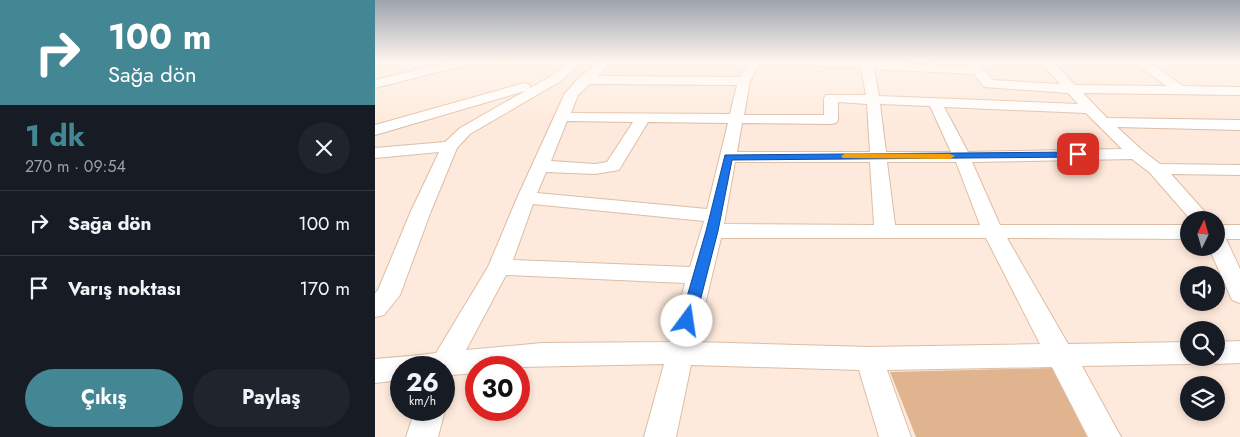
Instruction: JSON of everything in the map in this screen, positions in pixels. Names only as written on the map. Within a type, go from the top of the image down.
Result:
[{"type":"street","points":[[375,130],[542,82]]},
{"type":"street","points":[[375,308],[388,295],[421,211],[450,146],[465,131],[549,82]]},
{"type":"street","points":[[448,356],[488,290],[499,267],[526,198],[577,82]]},
{"type":"street","points":[[660,437],[713,223],[744,82]]},
{"type":"street","points":[[870,82],[874,100],[879,156],[879,181],[885,230]]},
{"type":"street","points":[[988,82],[1070,89],[1240,91]]},
{"type":"street","points":[[1064,82],[1137,154],[1156,169],[1194,211]]},
{"type":"street","points":[[1169,82],[1181,91]]},
{"type":"street","points":[[561,117],[831,120],[831,98],[1090,109]]},
{"type":"street","points":[[935,103],[962,157],[993,232],[1062,354],[1105,437]]},
{"type":"street","points":[[540,166],[595,169],[613,166],[643,118]]},
{"type":"street","points":[[1104,122],[1240,125]]},
{"type":"street","points":[[375,153],[450,146]]},
{"type":"street","points":[[728,157],[962,157],[1137,154]]},
{"type":"street","points":[[1156,169],[1240,170]]},
{"type":"street","points":[[526,198],[713,223],[885,230],[1180,232]]},
{"type":"street","points":[[1225,233],[1240,232]]},
{"type":"street","points":[[1225,241],[1240,255]]},
{"type":"street","points":[[1223,256],[1240,294]]},
{"type":"street","points":[[499,267],[699,275]]},
{"type":"street","points":[[455,364],[542,354],[680,352],[869,359],[1180,353]]},
{"type":"street","points":[[1225,352],[1240,352]]},
{"type":"street","points":[[869,359],[895,437]]},
{"type":"street","points":[[375,371],[390,369]]},
{"type":"street","points":[[422,437],[427,421]]},
{"type":"shaded area","points":[[1052,368],[1089,437],[916,437],[890,372]]},
{"type":"slow traffic","points":[[846,156],[950,156]]},
{"type":"route","points":[[687,321],[712,231],[728,157],[962,157],[1078,154]]}]
